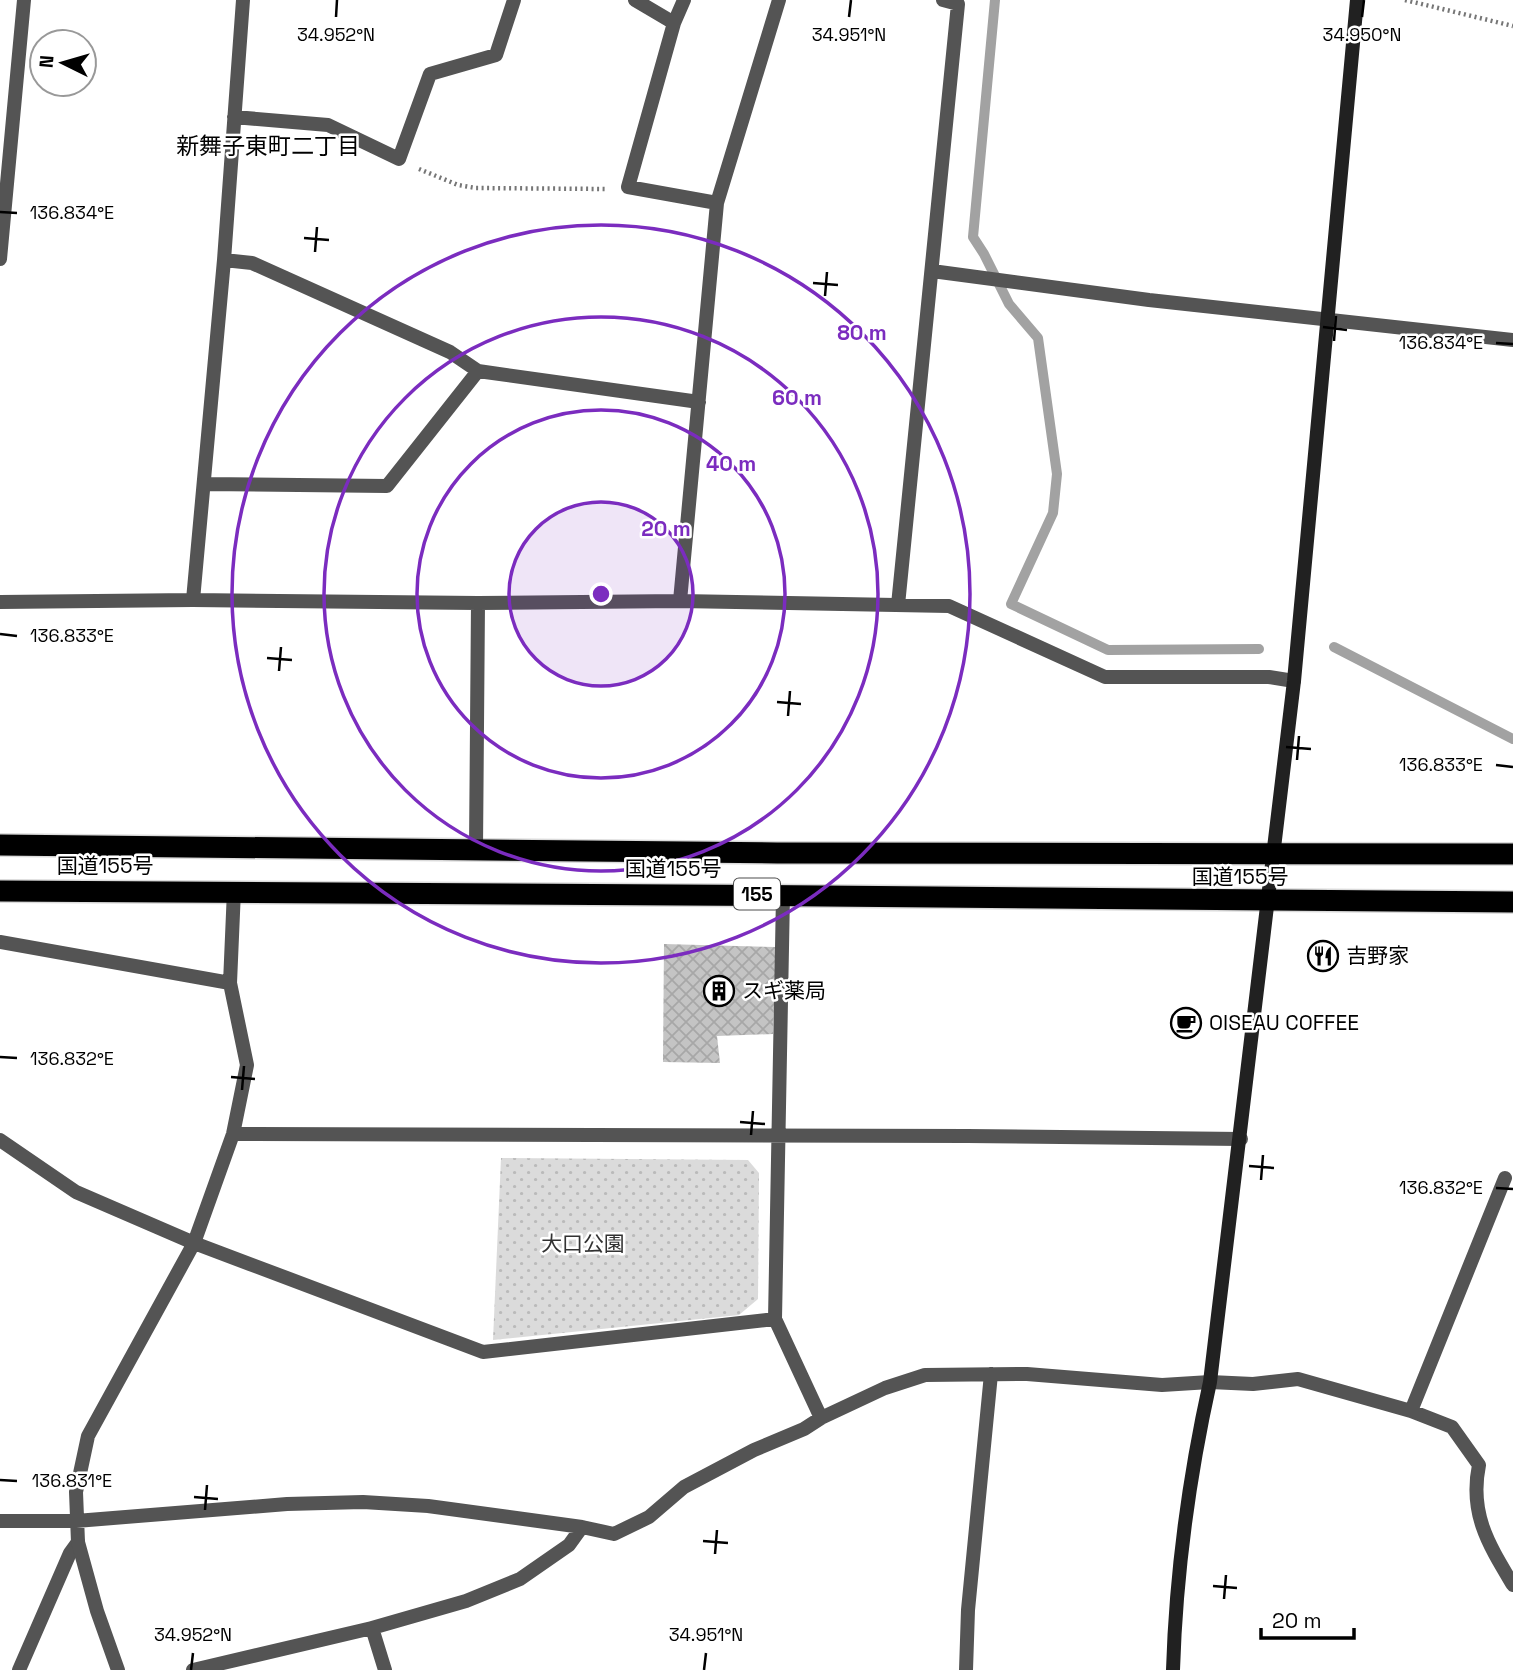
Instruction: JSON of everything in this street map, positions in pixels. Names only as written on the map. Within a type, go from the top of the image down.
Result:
[{"type":"highway","name":"国道155号","points":[[0,845],[778,853],[1513,854]]},
{"type":"highway","name":"国道155号","points":[[0,891],[234,890],[1266,902],[1513,902]]},
{"type":"street","points":[[0,259],[24,0]]},
{"type":"street","points":[[193,600],[224,260],[243,0]]},
{"type":"street","points":[[234,117],[328,125],[399,159],[430,74],[496,55],[514,0]]},
{"type":"street","points":[[635,0],[674,23]]},
{"type":"street","points":[[684,0],[674,23],[628,187],[717,204]]},
{"type":"street","points":[[680,601],[717,204],[779,0]]},
{"type":"street","points":[[898,605],[958,4],[943,0]]},
{"type":"street","points":[[1173,1670],[1179,1576],[1194,1455],[1210,1382],[1294,681],[1357,0]]},
{"type":"street","points":[[224,260],[252,263],[265,268],[450,352],[478,372],[699,402]]},
{"type":"street","points":[[932,271],[1513,340]]},
{"type":"street","points":[[204,484],[387,486],[478,372]]},
{"type":"street","points":[[0,602],[680,601],[949,606],[1105,677],[1269,677],[1294,681]]},
{"type":"street","points":[[475,849],[478,603]]},
{"type":"street","points":[[118,1670],[97,1611],[78,1542],[76,1492],[88,1436],[194,1243],[233,1134],[247,1065],[230,983],[234,890]]},
{"type":"street","points":[[783,895],[775,1319],[821,1418]]},
{"type":"street","points":[[0,942],[230,983]]},
{"type":"street","points":[[233,1134],[1241,1139]]},
{"type":"street","points":[[0,1140],[76,1192],[194,1243],[483,1352],[775,1319]]},
{"type":"street","points":[[1411,1411],[1505,1178]]},
{"type":"street","points":[[966,1670],[968,1610],[990,1374]]},
{"type":"street","points":[[0,1521],[76,1521],[287,1504],[363,1502],[428,1506],[582,1527],[614,1534],[649,1517],[684,1487],[754,1450],[804,1429],[821,1418],[885,1388],[925,1375],[1027,1374],[1162,1385],[1210,1382],[1252,1384],[1298,1379],[1411,1411],[1452,1427],[1479,1465],[1475,1486],[1482,1530],[1513,1585]]},
{"type":"street","points":[[192,1670],[372,1628],[466,1601],[520,1579],[569,1545],[582,1527]]},
{"type":"street","points":[[19,1670],[78,1542]]},
{"type":"street","points":[[372,1628],[385,1670]]},
{"type":"path","points":[[1405,0],[1513,26]]},
{"type":"path","points":[[399,159],[404,164],[458,185],[476,188],[628,187]]},
{"type":"green space","name":"大口公園","points":[[501,1158],[748,1160],[759,1173],[758,1299],[739,1315],[493,1340]]},
{"type":"building","name":"スギ薬局","points":[[664,944],[776,947],[773,1034],[717,1036],[720,1063],[663,1062]]},
{"type":"waterway","points":[[995,0],[973,237],[1009,304],[1038,338],[1057,474],[1053,513],[1011,604],[1108,650],[1259,649]]},
{"type":"waterway","points":[[1334,647],[1513,739]]},
{"type":"place","name":"吉野家","points":[[1323,956]]},
{"type":"place","name":"スギ薬局","points":[[719,991]]},
{"type":"place","name":"OISEAU COFFEE","points":[[1186,1023]]},
{"type":"district","name":"新舞子東町二丁目","points":[[268,146]]}]
